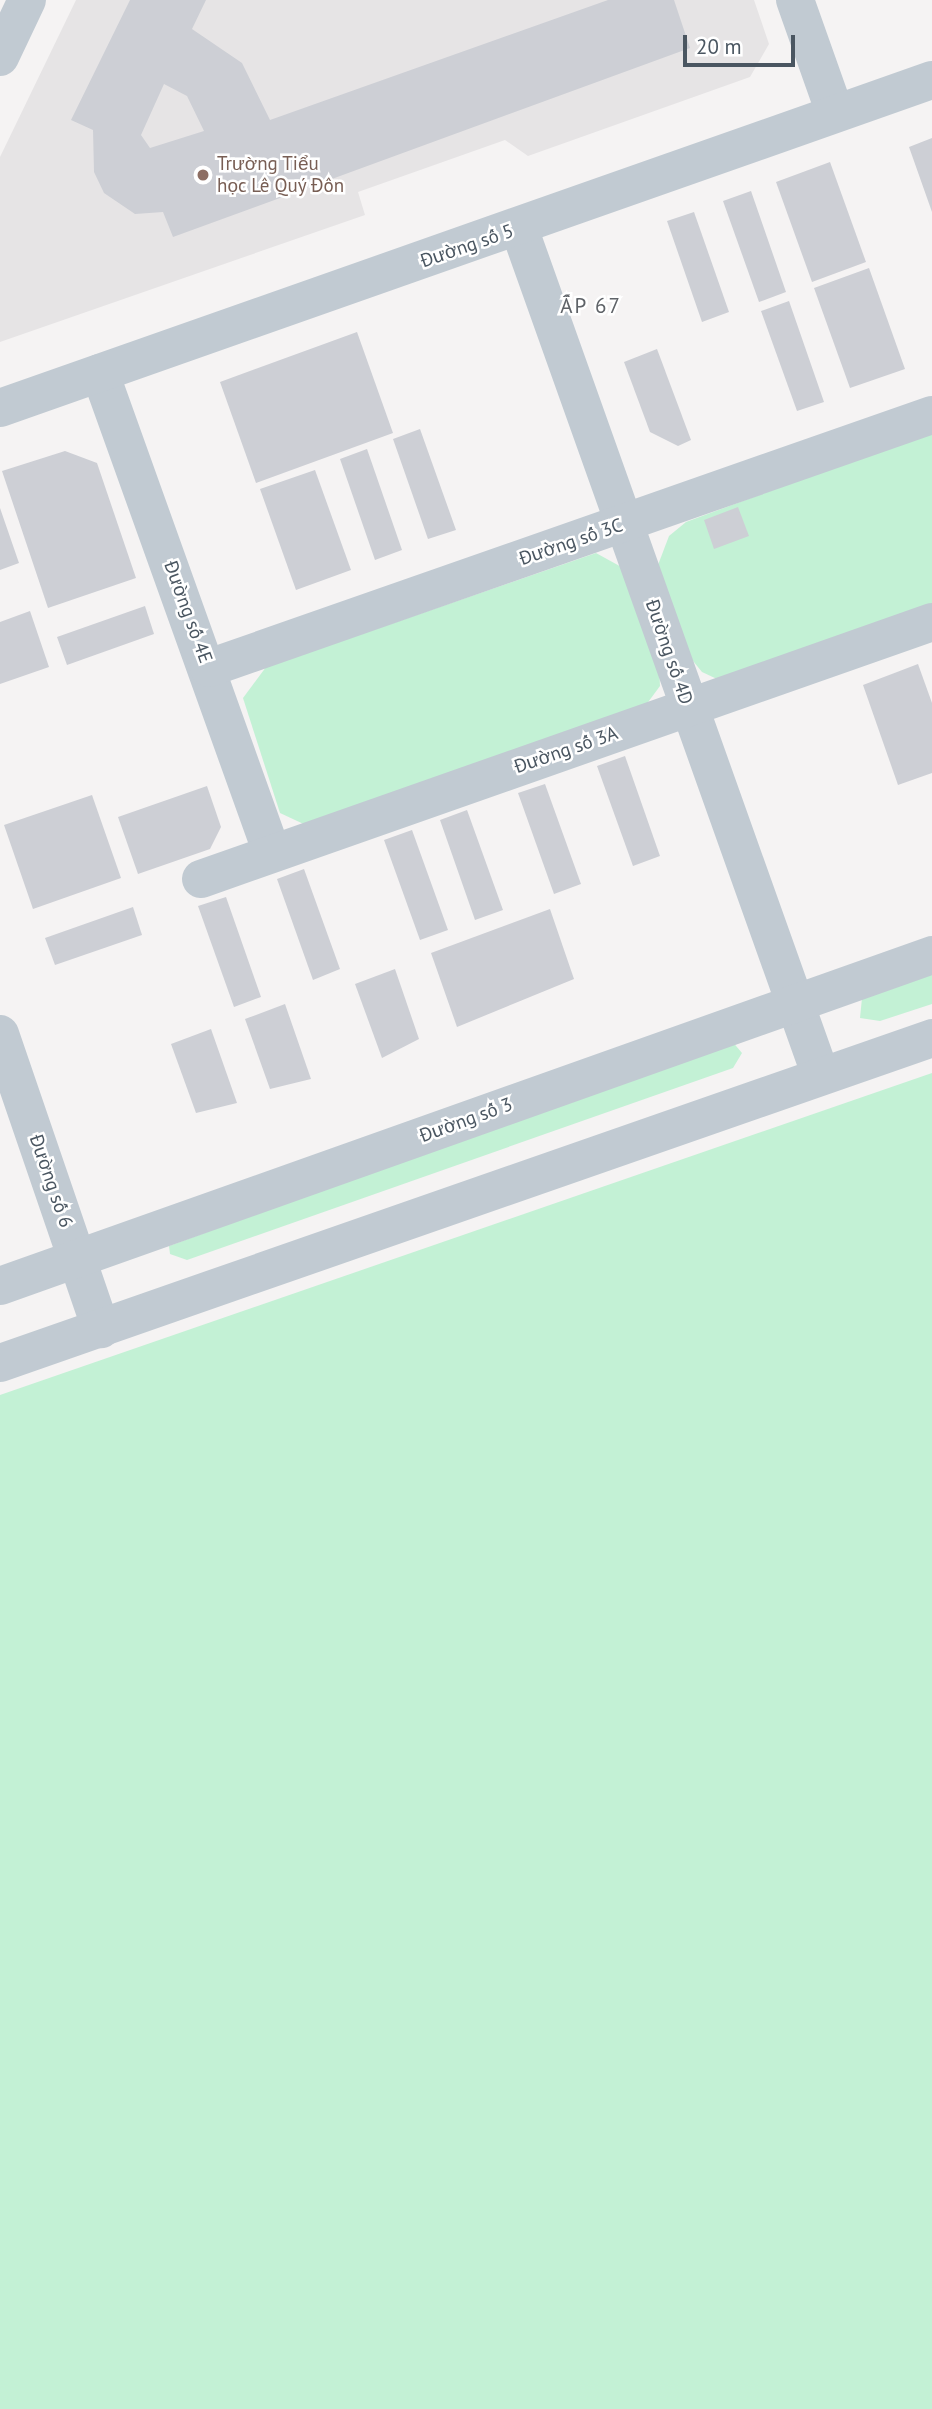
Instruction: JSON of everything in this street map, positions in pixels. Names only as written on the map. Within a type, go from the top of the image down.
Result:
[{"type":"street","points":[[0,57],[27,0]]},
{"type":"street","points":[[795,0],[835,113]]},
{"type":"street","name":"Đường số 5","points":[[0,408],[519,228],[932,80]]},
{"type":"street","name":"Đường số 4D","points":[[519,228],[688,707],[797,1002],[821,1076]]},
{"type":"street","name":"Đường số 4E","points":[[100,373],[209,668],[272,853]]},
{"type":"street","name":"Đường số 3C","points":[[209,668],[932,415]]},
{"type":"street","name":"Đường số 3A","points":[[201,879],[932,622]]},
{"type":"street","name":"Đường số 3","points":[[0,1286],[932,955]]},
{"type":"street","name":"Đường số 6","points":[[0,1034],[101,1329]]},
{"type":"street","points":[[0,1363],[932,1038]]},
{"type":"shaded area","name":"Trường Tiểu học Lê Quý Đôn","points":[[76,0],[754,0],[769,44],[750,77],[528,156],[505,140],[358,192],[365,215],[0,342],[0,157]]},
{"type":"green space","points":[[932,431],[932,611],[717,679],[702,672],[689,656],[658,565],[669,536],[686,522]]},
{"type":"green space","points":[[596,553],[625,569],[659,667],[660,686],[643,709],[310,827],[280,813],[243,698],[266,667]]},
{"type":"green space","points":[[932,968],[932,1004],[880,1021],[860,1018],[862,998]]},
{"type":"green space","points":[[731,1040],[742,1053],[733,1068],[187,1260],[170,1254],[169,1246]]},
{"type":"green space","points":[[932,1073],[932,2409],[0,2409],[0,1395]]},
{"type":"building","points":[[130,0],[206,0],[192,29],[242,63],[270,120],[608,0],[674,0],[690,48],[173,237],[163,212],[135,214],[104,193],[94,172],[93,130],[71,120]],"holes":[[[164,84],[187,96],[204,131],[150,148],[141,135]]]},
{"type":"building","points":[[932,138],[932,212],[909,147]]},
{"type":"building","points":[[830,162],[866,262],[812,282],[776,182]]},
{"type":"building","points":[[751,191],[786,292],[759,302],[723,201]]},
{"type":"building","points":[[694,212],[729,312],[702,322],[667,221]]},
{"type":"building","points":[[869,268],[905,369],[850,388],[814,288]]},
{"type":"building","points":[[789,301],[824,402],[797,411],[761,311]]},
{"type":"building","points":[[357,332],[393,433],[256,483],[220,382]]},
{"type":"building","points":[[657,349],[691,440],[678,446],[650,432],[624,362]]},
{"type":"building","points":[[420,429],[456,530],[428,539],[393,439]]},
{"type":"building","points":[[367,449],[402,550],[375,560],[340,459]]},
{"type":"building","points":[[65,451],[97,463],[136,578],[48,608],[2,471]]},
{"type":"building","points":[[315,470],[351,570],[296,590],[260,489]]},
{"type":"building","points":[[738,507],[749,536],[714,549],[704,520]]},
{"type":"building","points":[[0,508],[19,563],[0,570]]},
{"type":"building","points":[[145,606],[154,634],[67,665],[57,637]]},
{"type":"building","points":[[30,611],[49,667],[0,684],[0,622]]},
{"type":"building","points":[[918,664],[932,703],[932,773],[898,785],[863,685]]},
{"type":"building","points":[[625,756],[660,856],[633,866],[597,766]]},
{"type":"building","points":[[545,784],[581,884],[554,894],[518,793]]},
{"type":"building","points":[[207,786],[221,827],[210,849],[138,874],[118,817]]},
{"type":"building","points":[[92,795],[121,878],[33,909],[4,825]]},
{"type":"building","points":[[467,810],[503,910],[475,920],[440,820]]},
{"type":"building","points":[[412,830],[448,930],[420,940],[384,840]]},
{"type":"building","points":[[304,869],[340,969],[313,980],[277,879]]},
{"type":"building","points":[[226,897],[261,997],[234,1007],[198,906]]},
{"type":"building","points":[[133,907],[142,935],[55,965],[45,938]]},
{"type":"building","points":[[550,909],[574,979],[457,1027],[431,953]]},
{"type":"building","points":[[395,969],[419,1039],[382,1058],[355,984]]},
{"type":"building","points":[[285,1004],[311,1079],[270,1089],[245,1019]]},
{"type":"building","points":[[211,1029],[237,1103],[196,1113],[171,1044]]},
{"type":"place","name":"Trường Tiểu học Lê Quý Đôn","points":[[203,175]]},
{"type":"district","name":"ẤP 67","points":[[591,306]]}]
